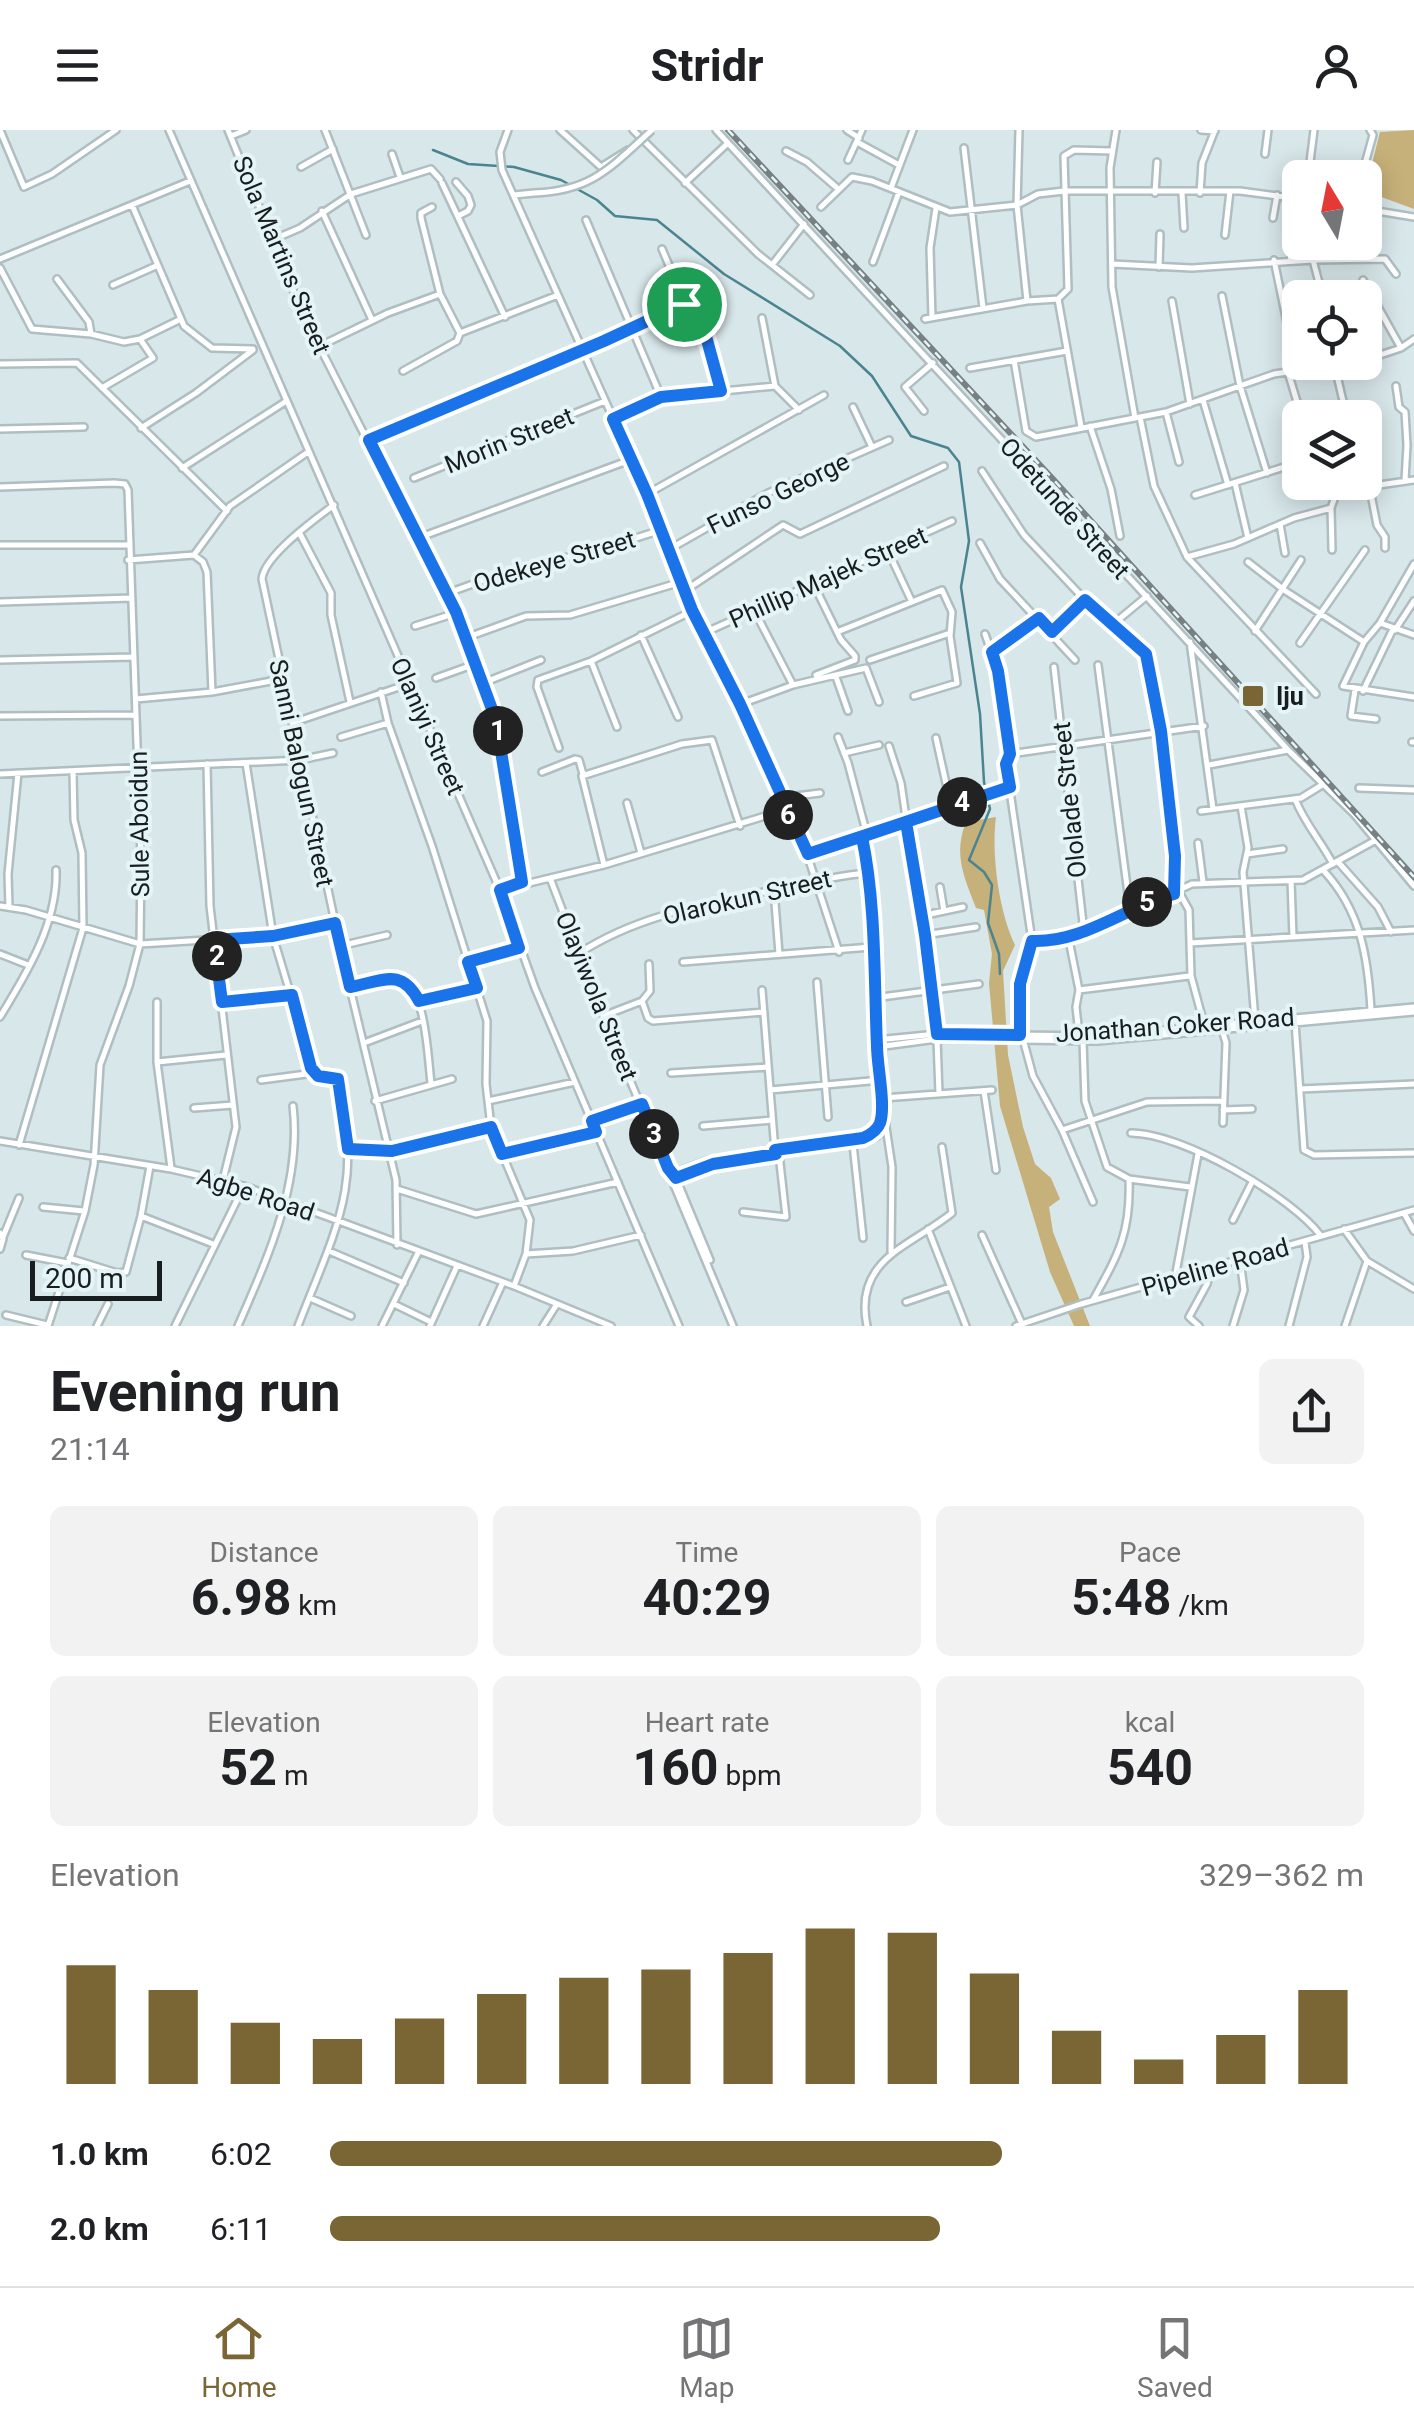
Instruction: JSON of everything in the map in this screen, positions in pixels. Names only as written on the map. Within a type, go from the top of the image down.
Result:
[{"type":"street","points":[[0,130],[22,184],[27,187],[116,130]]},
{"type":"street","name":"Olaniyi Street","points":[[168,130],[500,890],[519,948],[574,1082],[679,1326]]},
{"type":"street","points":[[230,133],[246,130]]},
{"type":"street","points":[[325,130],[366,235]]},
{"type":"street","points":[[508,130],[499,160],[502,170],[647,494],[692,610],[808,854],[839,952]]},
{"type":"street","points":[[560,130],[601,167],[653,130]]},
{"type":"street","points":[[633,130],[772,265],[810,295]]},
{"type":"street","points":[[514,195],[562,192],[594,181],[653,130]]},
{"type":"street","name":"Odetunde Street","points":[[716,130],[1288,750],[1376,840],[1414,886]]},
{"type":"street","points":[[847,130],[899,164]]},
{"type":"street","points":[[848,160],[862,130]]},
{"type":"street","points":[[892,188],[913,130]]},
{"type":"street","points":[[1019,130],[1017,205],[1027,301]]},
{"type":"street","points":[[1116,130],[1110,190],[1112,287],[1154,486],[1187,557],[1316,694]]},
{"type":"street","points":[[1200,130],[1215,131],[1202,164],[1200,193]]},
{"type":"street","points":[[1265,154],[1268,130]]},
{"type":"street","points":[[1310,160],[1314,130]]},
{"type":"street","points":[[1366,160],[1373,135],[1370,130]]},
{"type":"street","name":"Sola Martins Street","points":[[230,133],[320,346],[467,638],[496,720],[522,882]]},
{"type":"street","points":[[686,183],[728,142]]},
{"type":"street","points":[[964,148],[983,308]]},
{"type":"street","points":[[300,167],[333,149]]},
{"type":"street","points":[[936,208],[930,248],[928,319],[1058,299],[1068,289],[1064,156],[1067,152],[1112,150]]},
{"type":"street","points":[[786,151],[807,162],[837,188]]},
{"type":"street","points":[[392,154],[400,177]]},
{"type":"street","points":[[1155,193],[1157,162]]},
{"type":"street","points":[[272,240],[300,228],[351,194],[431,169],[441,181],[504,317]]},
{"type":"street","points":[[821,207],[847,178],[857,176],[950,212],[1017,205],[1038,194],[1064,191],[1230,191],[1282,196]]},
{"type":"street","points":[[0,259],[190,181]]},
{"type":"street","points":[[456,182],[471,205],[458,216]]},
{"type":"street","points":[[1225,235],[1230,191]]},
{"type":"street","points":[[873,262],[899,192]]},
{"type":"street","points":[[1182,193],[1184,228]]},
{"type":"street","points":[[1274,218],[1277,195]]},
{"type":"street","points":[[132,204],[180,319],[197,338],[212,348],[262,346]]},
{"type":"street","points":[[402,371],[458,342],[460,334],[440,294],[420,218],[432,208]]},
{"type":"street","points":[[322,211],[372,320]]},
{"type":"street","points":[[1382,212],[1414,218]]},
{"type":"street","points":[[586,220],[661,397]]},
{"type":"street","points":[[772,265],[804,224]]},
{"type":"street","points":[[1160,234],[1160,267]]},
{"type":"street","points":[[662,250],[684,304]]},
{"type":"street","points":[[1382,259],[1396,274]]},
{"type":"street","points":[[1274,260],[1282,297]]},
{"type":"street","points":[[1112,264],[1192,268],[1282,260]]},
{"type":"street","points":[[1313,260],[1318,280]]},
{"type":"street","points":[[113,285],[157,265]]},
{"type":"street","points":[[0,268],[32,329],[91,334],[118,342],[140,339],[180,319]]},
{"type":"street","points":[[57,279],[88,322],[91,334]]},
{"type":"street","points":[[320,346],[372,320],[440,294]]},
{"type":"street","points":[[460,334],[558,295]]},
{"type":"street","points":[[1222,296],[1240,386],[1267,473]]},
{"type":"street","points":[[1058,299],[1081,428]]},
{"type":"street","points":[[1172,301],[1190,404]]},
{"type":"street","points":[[369,440],[684,304],[694,303],[698,307],[721,391]]},
{"type":"street","points":[[1382,315],[1401,348]]},
{"type":"street","points":[[762,318],[774,386],[799,410]]},
{"type":"street","points":[[102,388],[152,358],[140,339]]},
{"type":"street","points":[[1382,354],[1414,339]]},
{"type":"street","points":[[141,428],[196,394],[253,349]]},
{"type":"street","points":[[970,368],[1068,351]]},
{"type":"street","points":[[1014,360],[1028,435],[1036,437],[1166,412],[1282,374]]},
{"type":"street","points":[[0,364],[71,362],[227,511]]},
{"type":"street","points":[[924,411],[905,387],[932,364]]},
{"type":"street","points":[[613,419],[661,397],[774,386]]},
{"type":"street","points":[[1396,386],[1399,408],[1405,412],[1414,410]]},
{"type":"street","points":[[647,494],[824,395]]},
{"type":"street","points":[[1204,400],[1248,538]]},
{"type":"street","name":"Morin Street","points":[[414,478],[604,401]]},
{"type":"street","points":[[182,468],[285,402]]},
{"type":"street","points":[[853,407],[872,448]]},
{"type":"street","points":[[1166,412],[1179,462]]},
{"type":"street","points":[[1404,480],[1405,412]]},
{"type":"street","points":[[1090,426],[1111,490],[1120,536]]},
{"type":"street","points":[[0,429],[84,427]]},
{"type":"street","name":"Funso George","points":[[668,550],[768,492],[889,440]]},
{"type":"street","points":[[194,554],[227,511],[308,452]]},
{"type":"street","points":[[418,538],[630,460]]},
{"type":"street","points":[[685,591],[783,526],[800,534],[944,466]]},
{"type":"street","points":[[1195,495],[1282,468]]},
{"type":"street","points":[[982,472],[1024,535],[1085,600],[1146,654],[1161,731],[1176,893],[1188,910],[1190,976],[1204,1024]]},
{"type":"street","points":[[1382,484],[1414,480]]},
{"type":"street","name":"Sule Aboidun","points":[[0,487],[124,484],[128,490],[141,858],[140,944],[100,1065],[95,1158],[84,1211],[47,1326]]},
{"type":"street","points":[[1332,550],[1334,500]]},
{"type":"street","points":[[1373,500],[1385,548]]},
{"type":"street","name":"Sanni Balogun Street","points":[[334,505],[300,533],[262,574],[340,946],[397,1189],[397,1245]]},
{"type":"street","points":[[1187,557],[1331,508]]},
{"type":"street","name":"Phillip Majek Street","points":[[704,633],[952,521]]},
{"type":"street","points":[[1280,524],[1285,553]]},
{"type":"street","name":"Odekeye Street","points":[[447,594],[517,568],[592,552],[661,530]]},
{"type":"street","points":[[300,533],[331,593],[331,615],[350,702]]},
{"type":"street","points":[[980,543],[1000,579],[1075,660]]},
{"type":"street","points":[[0,545],[128,544]]},
{"type":"street","points":[[1300,643],[1365,550]]},
{"type":"street","points":[[888,551],[911,600]]},
{"type":"street","points":[[128,560],[194,554],[204,562],[208,572],[212,692]]},
{"type":"street","points":[[1254,631],[1301,560]]},
{"type":"street","points":[[1248,562],[1364,642]]},
{"type":"street","points":[[1414,564],[1380,623],[1364,642],[1343,684],[1344,688],[1414,697]]},
{"type":"street","points":[[467,638],[526,616],[570,615],[681,582]]},
{"type":"street","points":[[813,582],[855,660],[816,675]]},
{"type":"street","points":[[838,632],[911,600],[939,590],[944,592],[952,612],[950,632],[958,683],[914,696]]},
{"type":"street","points":[[1112,626],[1147,596]]},
{"type":"street","points":[[0,602],[132,598]]},
{"type":"street","points":[[1052,632],[1085,600]]},
{"type":"street","points":[[1363,691],[1394,629],[1414,601]]},
{"type":"street","points":[[559,748],[536,687],[538,680],[591,661],[692,610]]},
{"type":"street","points":[[754,610],[793,685]]},
{"type":"street","points":[[415,626],[456,612]]},
{"type":"street","points":[[992,652],[1039,618]]},
{"type":"street","points":[[1380,623],[1414,635]]},
{"type":"street","points":[[870,660],[950,632]]},
{"type":"street","points":[[985,634],[998,671],[1010,754],[1006,764],[1032,941],[1020,984],[1021,1037],[1033,1076],[1093,1202]]},
{"type":"street","points":[[642,635],[678,717]]},
{"type":"street","points":[[1190,642],[1213,809]]},
{"type":"street","points":[[0,660],[134,657]]},
{"type":"street","points":[[483,684],[541,660]]},
{"type":"street","points":[[591,661],[617,727]]},
{"type":"street","points":[[436,678],[476,664]]},
{"type":"street","points":[[1098,664],[1130,910]]},
{"type":"street","name":"Ololade Street","points":[[1054,667],[1084,932]]},
{"type":"street","points":[[740,704],[793,685],[867,668],[879,702]]},
{"type":"street","points":[[836,676],[848,711]]},
{"type":"street","points":[[136,699],[212,692],[282,679]]},
{"type":"street","points":[[292,722],[408,684]]},
{"type":"street","points":[[1355,690],[1351,716],[1376,719]]},
{"type":"street","points":[[381,692],[388,724],[477,988],[489,1038],[491,1127],[530,1220],[526,1254],[514,1286]]},
{"type":"street","points":[[0,716],[136,715]]},
{"type":"street","points":[[341,737],[388,724]]},
{"type":"street","points":[[1010,754],[1204,726]]},
{"type":"street","points":[[838,737],[864,836],[872,910],[883,1124],[892,1167],[891,1252]]},
{"type":"street","points":[[936,738],[951,806]]},
{"type":"street","points":[[584,774],[682,744],[712,740],[740,826]]},
{"type":"street","points":[[844,754],[879,746]]},
{"type":"street","points":[[889,746],[900,775],[925,935],[937,1036],[939,1094]]},
{"type":"street","points":[[1209,766],[1288,750]]},
{"type":"street","points":[[0,774],[300,760],[333,753]]},
{"type":"street","points":[[542,772],[579,760],[604,865]]},
{"type":"street","points":[[246,763],[273,936],[314,1074]]},
{"type":"street","points":[[207,764],[208,873],[236,1132],[223,1180]]},
{"type":"street","points":[[19,1145],[83,928],[82,853],[74,820],[73,772]]},
{"type":"street","points":[[9,906],[8,874],[18,773]]},
{"type":"street","points":[[1202,811],[1306,797],[1322,785]]},
{"type":"street","points":[[808,854],[1010,787]]},
{"type":"street","points":[[1358,788],[1414,790]]},
{"type":"street","points":[[780,798],[820,793]]},
{"type":"street","points":[[1295,799],[1304,822],[1336,864],[1378,908],[1391,932]]},
{"type":"street","points":[[628,803],[641,853]]},
{"type":"street","points":[[1241,806],[1246,820],[1244,881],[1255,1020]]},
{"type":"street","points":[[500,890],[604,865],[786,810]]},
{"type":"street","points":[[1032,941],[1084,932],[1192,884],[1291,882],[1324,870],[1376,840]]},
{"type":"street","points":[[1198,842],[1203,882]]},
{"type":"street","points":[[1246,854],[1282,850]]},
{"type":"street","points":[[0,1017],[50,916],[56,870]]},
{"type":"street","points":[[1324,870],[1343,894],[1362,934],[1371,1010]]},
{"type":"street","name":"Olarokun Street","points":[[578,954],[612,932],[641,922],[816,878],[866,873]]},
{"type":"street","name":"Olayiwola Street","points":[[550,878],[603,1016],[735,1326]]},
{"type":"street","points":[[1291,882],[1293,937]]},
{"type":"street","points":[[940,886],[944,911]]},
{"type":"street","points":[[774,890],[778,954]]},
{"type":"street","points":[[0,906],[50,916],[140,944],[273,936],[335,923]]},
{"type":"street","points":[[921,916],[963,907]]},
{"type":"street","points":[[925,935],[976,927]]},
{"type":"street","points":[[1190,942],[1414,930]]},
{"type":"street","points":[[340,946],[387,935]]},
{"type":"street","points":[[1068,936],[1079,990],[1079,1034]]},
{"type":"street","points":[[684,962],[871,947]]},
{"type":"street","points":[[468,962],[519,948]]},
{"type":"street","points":[[0,954],[28,964]]},
{"type":"street","points":[[603,1016],[642,1001],[650,991],[649,964]]},
{"type":"street","points":[[1079,990],[1190,976]]},
{"type":"street","points":[[350,987],[398,978],[408,982],[419,1001],[431,1083]]},
{"type":"street","points":[[817,982],[828,1117]]},
{"type":"street","points":[[874,998],[979,984]]},
{"type":"street","points":[[419,1001],[477,988]]},
{"type":"street","points":[[744,1212],[786,1217],[772,1120],[762,990]]},
{"type":"street","points":[[222,1002],[292,995]]},
{"type":"street","points":[[642,1001],[648,1018],[654,1022],[764,1012]]},
{"type":"street","points":[[158,1002],[156,1062],[171,1169]]},
{"type":"street","name":"Jonathan Coker Road","points":[[879,1043],[937,1036],[1097,1036],[1371,1010],[1414,1010]]},
{"type":"street","name":"Jonathan Coker Road","points":[[1021,1037],[1083,1042],[1414,1010]]},
{"type":"street","points":[[364,1043],[423,1021]]},
{"type":"street","points":[[1294,1022],[1302,1145],[1308,1152],[1414,1153]]},
{"type":"street","points":[[1222,1029],[1226,1042],[1223,1122]]},
{"type":"street","points":[[1083,1042],[1085,1101],[1107,1167],[1129,1179],[1190,1187]]},
{"type":"street","points":[[156,1062],[226,1055]]},
{"type":"street","points":[[671,1074],[768,1067]]},
{"type":"street","points":[[261,1080],[314,1074],[338,1079],[350,1170],[329,1251],[298,1326]]},
{"type":"street","points":[[376,1101],[452,1078]]},
{"type":"street","points":[[770,1090],[882,1080]]},
{"type":"street","points":[[488,1100],[574,1082]]},
{"type":"street","points":[[1300,1089],[1414,1084]]},
{"type":"street","points":[[883,1098],[992,1090]]},
{"type":"street","points":[[984,1091],[996,1170]]},
{"type":"street","points":[[1062,1130],[1147,1102],[1223,1101]]},
{"type":"street","points":[[592,1121],[642,1104]]},
{"type":"street","points":[[194,1108],[233,1105]]},
{"type":"street","points":[[238,1326],[286,1200],[296,1145],[292,1106]]},
{"type":"street","points":[[1223,1110],[1252,1109]]},
{"type":"street","points":[[703,1126],[772,1120]]},
{"type":"street","points":[[777,1153],[870,1140],[883,1124]]},
{"type":"street","points":[[672,1175],[713,1164],[863,1138],[883,1124]]},
{"type":"street","points":[[348,1149],[388,1151],[491,1127]]},
{"type":"street","points":[[502,1154],[596,1132]]},
{"type":"street","points":[[1131,1134],[1150,1133],[1222,1162],[1308,1218],[1321,1236]]},
{"type":"street","name":"Agbe Road","points":[[0,1142],[171,1169],[244,1186],[514,1286],[592,1323],[611,1326]]},
{"type":"street","points":[[853,1144],[863,1238]]},
{"type":"street","points":[[866,1326],[865,1292],[891,1252],[952,1213],[942,1148]]},
{"type":"street","points":[[1175,1278],[1198,1154]]},
{"type":"street","points":[[26,1255],[126,1272],[150,1166]]},
{"type":"street","points":[[1093,1300],[1121,1250],[1130,1206],[1129,1179]]},
{"type":"street","points":[[397,1189],[476,1214],[618,1182]]},
{"type":"street","points":[[1233,1220],[1252,1182]]},
{"type":"street","points":[[175,1326],[244,1186]]},
{"type":"street","points":[[0,1249],[1,1235],[19,1198]]},
{"type":"street","points":[[43,1207],[84,1211]]},
{"type":"street","name":"Pipeline Road","points":[[1024,1324],[1093,1300],[1414,1210]]},
{"type":"street","points":[[1404,1213],[1414,1231]]},
{"type":"street","points":[[141,1216],[214,1244]]},
{"type":"street","points":[[928,1229],[966,1326]]},
{"type":"street","points":[[1344,1229],[1366,1260],[1414,1289]]},
{"type":"street","points":[[526,1254],[573,1251],[640,1235]]},
{"type":"street","points":[[982,1235],[1024,1324]]},
{"type":"street","points":[[1289,1326],[1307,1258],[1305,1242]]},
{"type":"street","points":[[329,1251],[404,1283]]},
{"type":"street","points":[[382,1326],[418,1252]]},
{"type":"street","points":[[1232,1326],[1244,1290],[1240,1260]]},
{"type":"street","points":[[1346,1326],[1366,1260]]},
{"type":"street","points":[[394,1304],[431,1324],[457,1266]]},
{"type":"street","points":[[1199,1326],[1189,1317],[1211,1268]]},
{"type":"street","points":[[483,1326],[503,1282]]},
{"type":"street","points":[[906,1302],[950,1287]]},
{"type":"street","points":[[310,1298],[350,1316]]},
{"type":"street","points":[[97,1326],[108,1304]]},
{"type":"street","points":[[544,1326],[557,1304]]},
{"type":"street","points":[[6,1315],[47,1326]]},
{"type":"shaded area","points":[[1414,130],[1414,209],[1382,197],[1382,160],[1373,160],[1380,132]]},
{"type":"shaded area","points":[[996,817],[998,882],[1015,945],[1003,971],[1008,1055],[1035,1164],[1051,1178],[1060,1199],[1049,1207],[1053,1232],[1090,1326],[1074,1326],[1050,1272],[1000,1106],[989,983],[992,954],[984,910],[976,908],[960,855],[966,822]]},
{"type":"waterway","points":[[433,150],[468,164],[514,167],[561,180],[597,200],[615,216],[657,220],[724,274],[840,346],[872,376],[911,436],[948,448],[959,462],[969,541],[961,587],[990,809],[969,860],[992,885],[988,923],[999,954],[1000,974]]},
{"type":"railway","points":[[728,130],[1053,479],[1414,877]]},
{"type":"place","name":"Iju","points":[[1253,696]]},
{"type":"route","points":[[684,304],[369,440],[456,612],[496,720],[522,882],[500,890],[519,948],[468,962],[477,988],[419,1001],[412,986],[398,978],[350,987],[335,923],[273,936],[214,940],[222,1002],[292,995],[314,1074],[338,1079],[348,1149],[392,1151],[491,1127],[502,1154],[596,1132],[592,1121],[642,1104],[668,1168],[676,1178],[713,1164],[776,1154],[775,1150],[863,1138],[873,1132],[881,1119],[878,1030],[872,910],[862,837],[951,806],[1010,787],[1006,764],[1010,754],[992,652],[1039,618],[1052,632],[1085,600],[1146,654],[1161,731],[1175,856],[1174,894],[1084,932],[1032,941],[1020,984],[1020,1035],[937,1034],[906,822],[862,837],[808,854],[692,610],[613,419],[661,397],[721,391],[698,307],[690,302],[684,304]]}]
